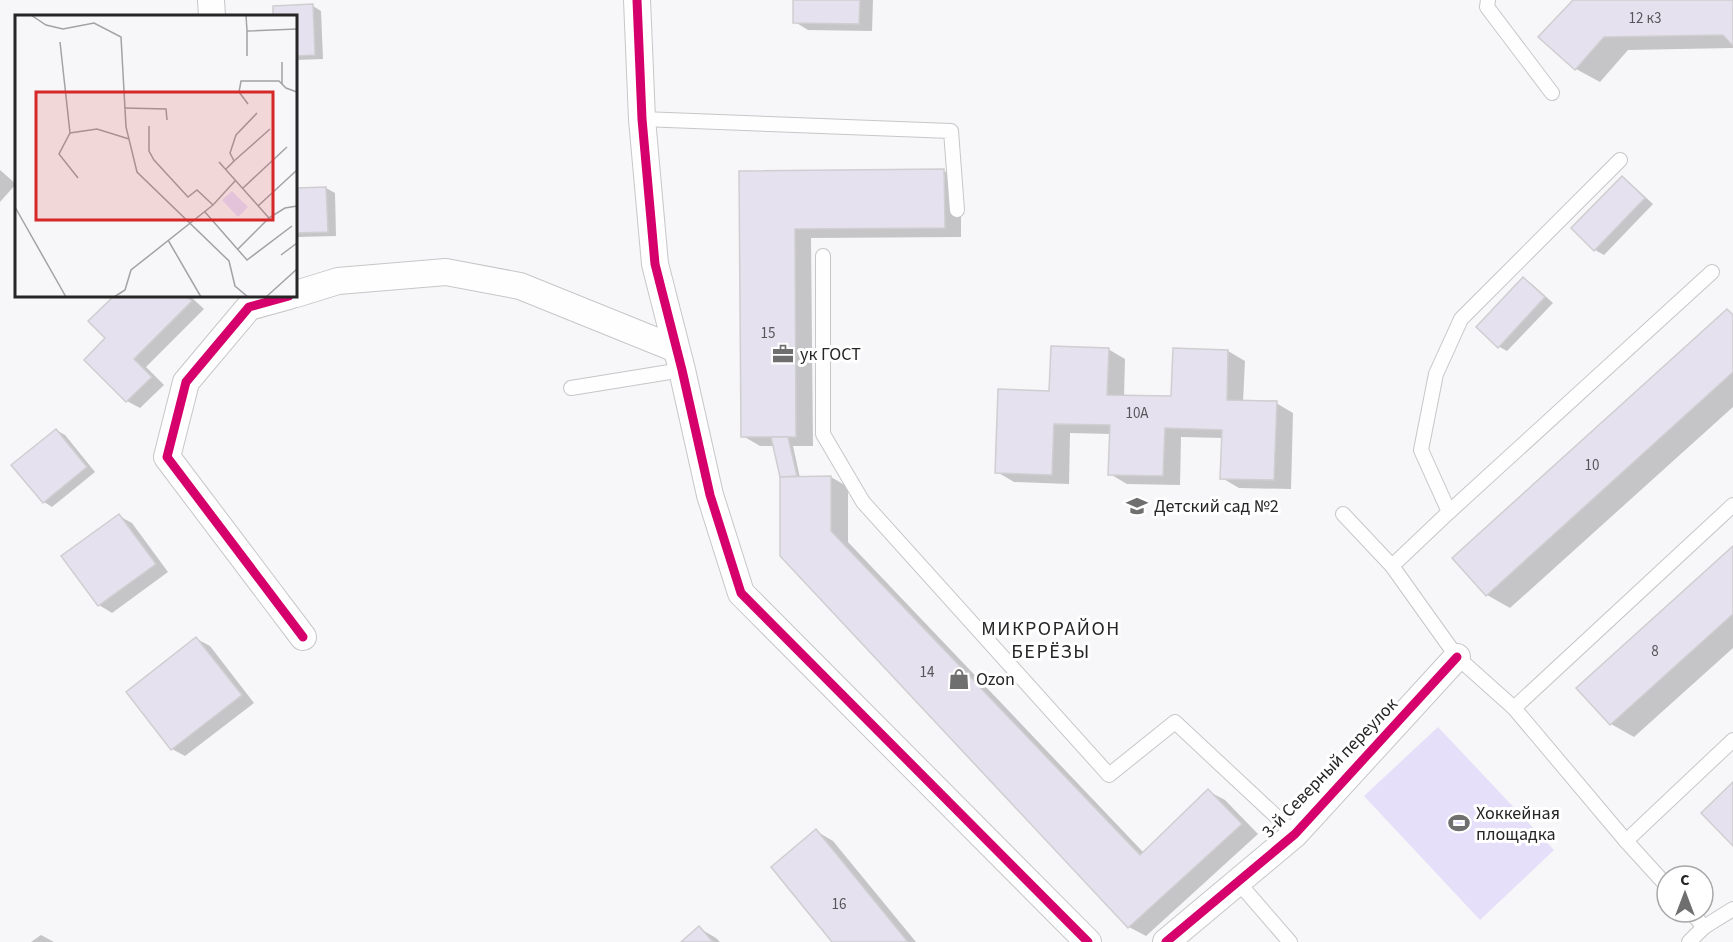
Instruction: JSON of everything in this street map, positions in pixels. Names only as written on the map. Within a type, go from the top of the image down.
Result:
[{"type":"street","points":[[211,0],[212,15]]},
{"type":"street","points":[[637,0],[642,119],[655,264],[710,495],[741,594],[1088,942]]},
{"type":"street","points":[[297,294],[338,281],[446,272],[520,286],[679,359]]},
{"type":"street","points":[[282,297],[247,302],[186,382],[167,457],[303,637]]},
{"type":"street","name":"3-й Северный переулок","points":[[1166,942],[1295,834],[1457,657]]},
{"type":"lane","points":[[1488,0],[1486,7],[1552,93]]},
{"type":"lane","points":[[642,119],[951,131],[957,210]]},
{"type":"lane","points":[[1449,512],[1421,450],[1436,374],[1461,319],[1620,160]]},
{"type":"lane","points":[[823,256],[823,434],[862,502],[1110,775],[1175,722],[1295,834]]},
{"type":"lane","points":[[1392,566],[1712,272]]},
{"type":"lane","points":[[571,388],[679,359]]},
{"type":"lane","points":[[1514,708],[1733,505]]},
{"type":"lane","points":[[1343,514],[1392,566],[1457,657],[1514,708],[1655,873]]},
{"type":"lane","points":[[1626,841],[1733,740]]},
{"type":"lane","points":[[1238,882],[1290,942]]},
{"type":"lane","points":[[1689,942],[1704,927],[1733,909]]},
{"type":"lane","points":[[1701,924],[1704,927]]},
{"type":"shaded area","name":"Хоккейная площадка","points":[[1438,727],[1554,850],[1480,920],[1364,796]]},
{"type":"building","points":[[793,0],[860,0],[859,24],[793,23]]},
{"type":"building","points":[[1573,0],[1733,0],[1733,46],[1723,35],[1604,37],[1575,70],[1538,37]]},
{"type":"building","points":[[313,4],[315,55],[297,56],[297,15],[273,15],[273,6]]},
{"type":"building","points":[[944,169],[945,228],[795,229],[796,437],[741,437],[739,171]]},
{"type":"building","points":[[1622,176],[1645,198],[1594,251],[1571,228]]},
{"type":"building","points":[[326,187],[328,232],[297,233],[297,188]]},
{"type":"building","points":[[1523,277],[1545,297],[1498,348],[1476,327]]},
{"type":"building","points":[[113,297],[187,297],[192,301],[134,359],[152,377],[126,402],[84,360],[105,338],[88,321]]},
{"type":"building","points":[[1727,309],[1733,315],[1733,372],[1486,596],[1452,558]]},
{"type":"building","points":[[1051,346],[1109,348],[1107,395],[1171,396],[1173,348],[1228,350],[1227,400],[1277,401],[1274,480],[1220,479],[1222,430],[1165,428],[1163,476],[1108,475],[1110,425],[1054,424],[1052,475],[995,473],[998,389],[1049,391]]},
{"type":"building","points":[[56,429],[87,467],[43,503],[11,465]]},
{"type":"building","points":[[771,437],[788,437],[797,476],[780,477]]},
{"type":"building","points":[[831,476],[831,531],[1140,855],[1208,789],[1242,824],[1128,928],[780,556],[780,477]]},
{"type":"building","points":[[119,514],[156,564],[98,606],[61,556]]},
{"type":"building","points":[[1733,546],[1733,614],[1610,725],[1576,688]]},
{"type":"building","points":[[196,637],[242,695],[171,750],[126,692]]},
{"type":"building","points":[[1733,782],[1733,846],[1701,813]]},
{"type":"building","points":[[816,829],[908,942],[832,942],[771,867]]},
{"type":"building","points":[[699,926],[713,942],[681,942]]},
{"type":"cycle path","points":[[637,0],[642,119],[655,264],[710,495],[741,593],[1088,942]]},
{"type":"cycle path","points":[[285,297],[249,307],[186,382],[167,457],[303,637]]},
{"type":"cycle path","points":[[1166,942],[1295,834],[1457,657]]},
{"type":"place","name":"ук ГОСТ","points":[[783,354]]},
{"type":"place","name":"Детский сад №2","points":[[1137,506]]},
{"type":"place","name":"Ozon","points":[[959,679]]},
{"type":"place","name":"Хоккейная площадка","points":[[1459,823]]},
{"type":"district","name":"МИКРОРАЙОН БЕРЁЗЫ","points":[[1051,640]]}]
